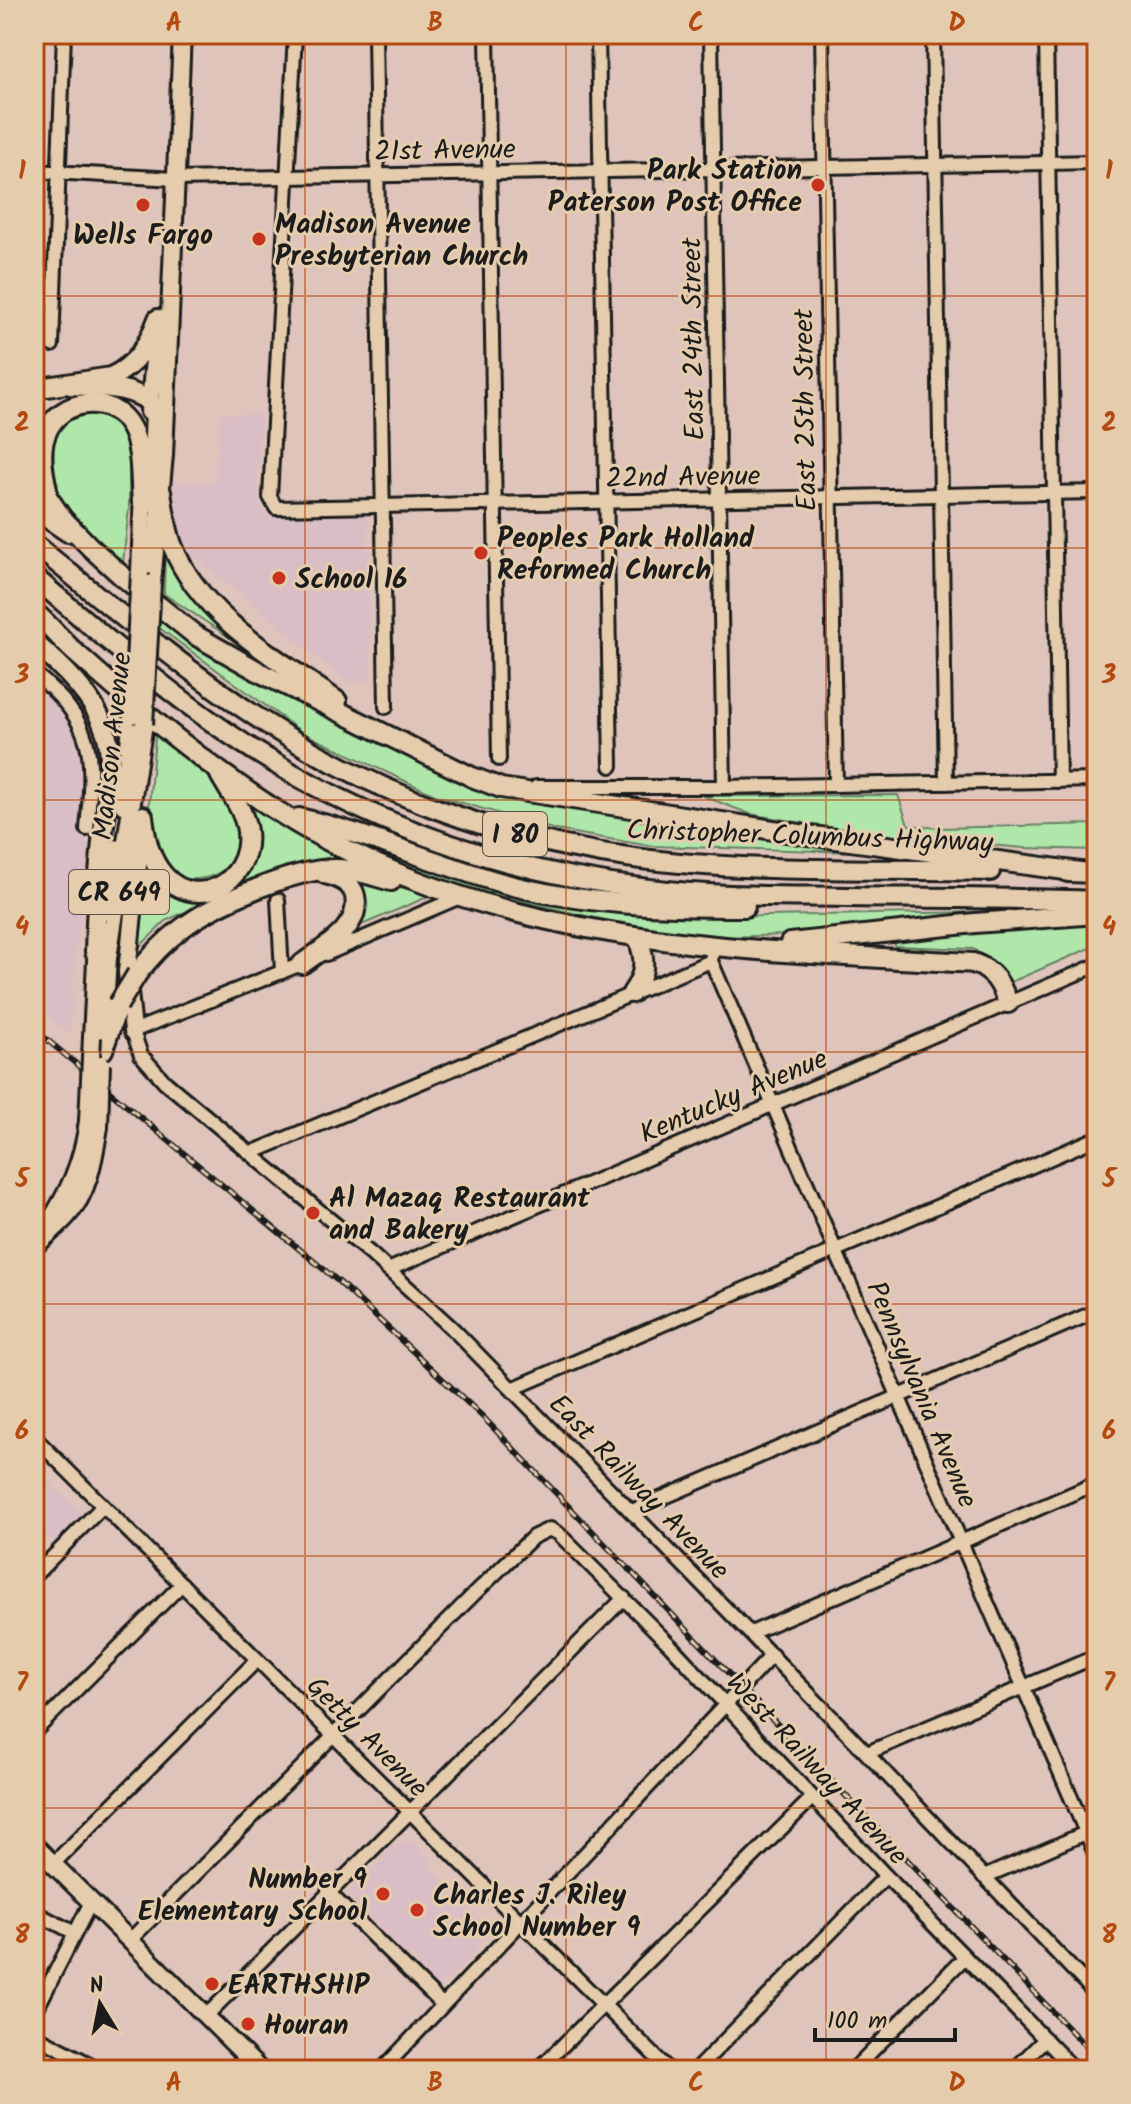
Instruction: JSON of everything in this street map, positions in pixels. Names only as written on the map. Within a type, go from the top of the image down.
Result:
[{"type":"highway","points":[[34,389],[70,385],[123,372],[142,352],[158,319]]},
{"type":"highway","points":[[70,385],[128,392],[149,401],[155,408],[151,508],[158,527]]},
{"type":"highway","points":[[41,503],[42,449],[49,426],[70,408],[94,403],[111,408],[131,428],[138,458],[142,502]]},
{"type":"highway","points":[[34,477],[41,503],[62,518],[123,577],[195,635],[263,674],[472,777],[501,788],[821,837],[1089,873]]},
{"type":"highway","points":[[161,492],[177,555],[193,583],[215,608],[251,640],[382,733]]},
{"type":"highway","name":"Christopher Columbus Highway","points":[[34,544],[259,719],[379,785],[474,822],[574,848],[682,863],[1089,873]]},
{"type":"highway","name":"Christopher Columbus Highway","points":[[34,577],[184,701],[267,759],[378,817],[474,852],[573,878],[686,892],[1097,901]]},
{"type":"highway","points":[[34,612],[75,653]]},
{"type":"highway","points":[[34,625],[75,653],[217,769],[284,815],[357,856],[460,897],[531,916],[712,954],[975,923],[1097,914]]},
{"type":"highway","points":[[34,643],[85,695],[107,736],[109,764],[95,952]]},
{"type":"highway","points":[[143,816],[146,839],[154,862],[173,883],[193,892],[223,885],[240,868],[247,837],[241,811],[217,769]]},
{"type":"highway","points":[[284,815],[334,825],[506,884],[604,902],[660,907],[983,908],[1017,898]]},
{"type":"highway","points":[[99,1049],[118,1005],[137,974],[160,946],[192,922],[270,883],[310,872],[348,870],[437,889]]},
{"type":"highway","points":[[302,964],[348,926],[356,911],[353,890],[344,881],[336,876],[310,872]]},
{"type":"highway","points":[[632,993],[643,978],[644,963],[638,938]]},
{"type":"highway","points":[[735,949],[973,963],[988,969],[998,980],[1008,1003]]},
{"type":"main road","name":"Madison Avenue","points":[[146,578],[158,527],[161,492],[182,34]]},
{"type":"main road","name":"Madison Avenue","points":[[34,1246],[69,1215],[81,1195],[93,1162],[93,1124],[108,958],[138,720],[146,578],[142,502],[149,401],[172,230]]},
{"type":"main road","name":"Madison Avenue","points":[[93,1124],[99,1049],[95,952],[138,720]]},
{"type":"main road","points":[[133,1031],[127,972],[143,816],[138,720]]},
{"type":"main road","points":[[34,1845],[260,2070]]},
{"type":"street","points":[[52,345],[64,34]]},
{"type":"street","points":[[287,177],[295,34]]},
{"type":"street","points":[[375,34],[386,707]]},
{"type":"street","points":[[487,34],[499,759]]},
{"type":"street","points":[[598,34],[611,766]]},
{"type":"street","name":"East 24th Street","points":[[711,34],[724,787]]},
{"type":"street","name":"East 25th Street","points":[[822,34],[836,785]]},
{"type":"street","points":[[933,34],[946,783]]},
{"type":"street","points":[[1046,34],[1059,781]]},
{"type":"street","name":"21st Avenue","points":[[34,171],[175,179],[1097,162]]},
{"type":"street","name":"22nd Avenue","points":[[287,177],[272,504],[276,508],[1097,492]]},
{"type":"street","points":[[34,673],[63,699],[83,730],[92,766],[87,829]]},
{"type":"street","points":[[501,788],[1097,780]]},
{"type":"street","points":[[133,1031],[460,897]]},
{"type":"street","points":[[278,900],[282,972]]},
{"type":"street","points":[[251,1153],[632,993],[712,954]]},
{"type":"street","name":"Pennsylvania Avenue","points":[[712,954],[834,1249],[1023,1688],[1092,1831],[1097,1858]]},
{"type":"street","name":"Kentucky Avenue","points":[[388,1270],[1096,967]]},
{"type":"street","name":"East Railway Avenue","points":[[133,1031],[147,1065],[388,1270],[512,1389],[867,1753],[1097,1995]]},
{"type":"street","points":[[512,1389],[1097,1138]]},
{"type":"street","points":[[632,1511],[1097,1311]]},
{"type":"street","name":"Getty Avenue","points":[[34,1437],[669,2070]]},
{"type":"street","points":[[751,1633],[1097,1483]]},
{"type":"street","points":[[34,1576],[103,1506]]},
{"type":"street","name":"West Railway Avenue","points":[[130,1940],[520,1550],[539,1532],[554,1531],[624,1598],[886,1876],[1075,2070]]},
{"type":"street","points":[[34,1732],[182,1584]]},
{"type":"street","points":[[206,2016],[624,1598]]},
{"type":"street","points":[[382,2070],[772,1655]]},
{"type":"street","points":[[867,1753],[1097,1656]]},
{"type":"street","points":[[53,1864],[257,1660]]},
{"type":"street","points":[[538,2070],[812,1798]]},
{"type":"street","points":[[984,1877],[1092,1831]]},
{"type":"street","points":[[696,2070],[886,1876]]},
{"type":"street","points":[[328,1892],[443,2005]]},
{"type":"street","points":[[34,2014],[91,1902]]},
{"type":"street","points":[[34,1912],[75,1933]]},
{"type":"street","points":[[853,2070],[965,1957]]},
{"type":"street","points":[[34,2035],[101,2070]]},
{"type":"street","points":[[1014,2070],[1045,2039]]},
{"type":"shaded area","points":[[219,413],[261,415],[257,491],[263,512],[269,515],[368,515],[371,681],[346,682],[190,553],[178,531],[172,481],[215,482]]},
{"type":"shaded area","points":[[34,681],[108,740],[106,772],[76,949],[70,1034],[34,1005]]},
{"type":"shaded area","points":[[34,1467],[92,1524],[64,1550],[34,1525]]},
{"type":"shaded area","name":"Charles J. Riley School Number 9","points":[[413,1842],[432,1861],[428,1865],[493,1933],[438,1987],[418,1967],[421,1964],[412,1955],[409,1957],[347,1894],[359,1882],[355,1878],[364,1869],[368,1873],[383,1862],[382,1855],[393,1843]]},
{"type":"green space","points":[[80,408],[110,410],[129,440],[129,508],[123,562],[76,523],[52,487],[48,461],[52,428]]},
{"type":"green space","points":[[165,548],[238,639],[241,645],[164,594]]},
{"type":"green space","points":[[159,613],[460,779],[888,853],[651,846],[556,830],[435,795],[303,733],[158,627]]},
{"type":"green space","points":[[156,727],[206,769],[230,804],[238,839],[235,854],[227,866],[215,875],[198,879],[175,878],[149,836]]},
{"type":"green space","points":[[898,795],[908,825],[940,828],[1097,824],[1097,850],[1024,848],[868,834],[750,814],[703,796]]},
{"type":"green space","points":[[242,801],[364,867],[326,862],[286,866],[167,920],[135,951],[144,853],[174,890],[236,881]]},
{"type":"green space","points":[[387,850],[668,915],[714,917],[977,912],[788,935],[723,937],[645,929],[471,890],[386,860]]},
{"type":"green space","points":[[355,876],[432,895],[357,927]]},
{"type":"green space","points":[[1039,923],[1097,924],[1097,945],[1011,982],[995,963],[973,949],[895,946],[894,936]]},
{"type":"railway","points":[[34,1029],[339,1282],[484,1418],[1097,2058]]},
{"type":"place","name":"Park Station Paterson Post Office","points":[[818,185]]},
{"type":"place","name":"Wells Fargo","points":[[143,205]]},
{"type":"place","name":"Madison Avenue Presbyterian Church","points":[[259,239]]},
{"type":"place","name":"Peoples Park Holland Reformed Church","points":[[481,553]]},
{"type":"place","name":"School 16","points":[[279,578]]},
{"type":"place","name":"Al Mazaq Restaurant and Bakery","points":[[313,1213]]},
{"type":"place","name":"Number 9 Elementary School","points":[[383,1894]]},
{"type":"place","name":"Charles J. Riley School Number 9","points":[[417,1910]]},
{"type":"place","name":"EARTHSHIP","points":[[212,1984]]},
{"type":"place","name":"Houran","points":[[248,2024]]}]
